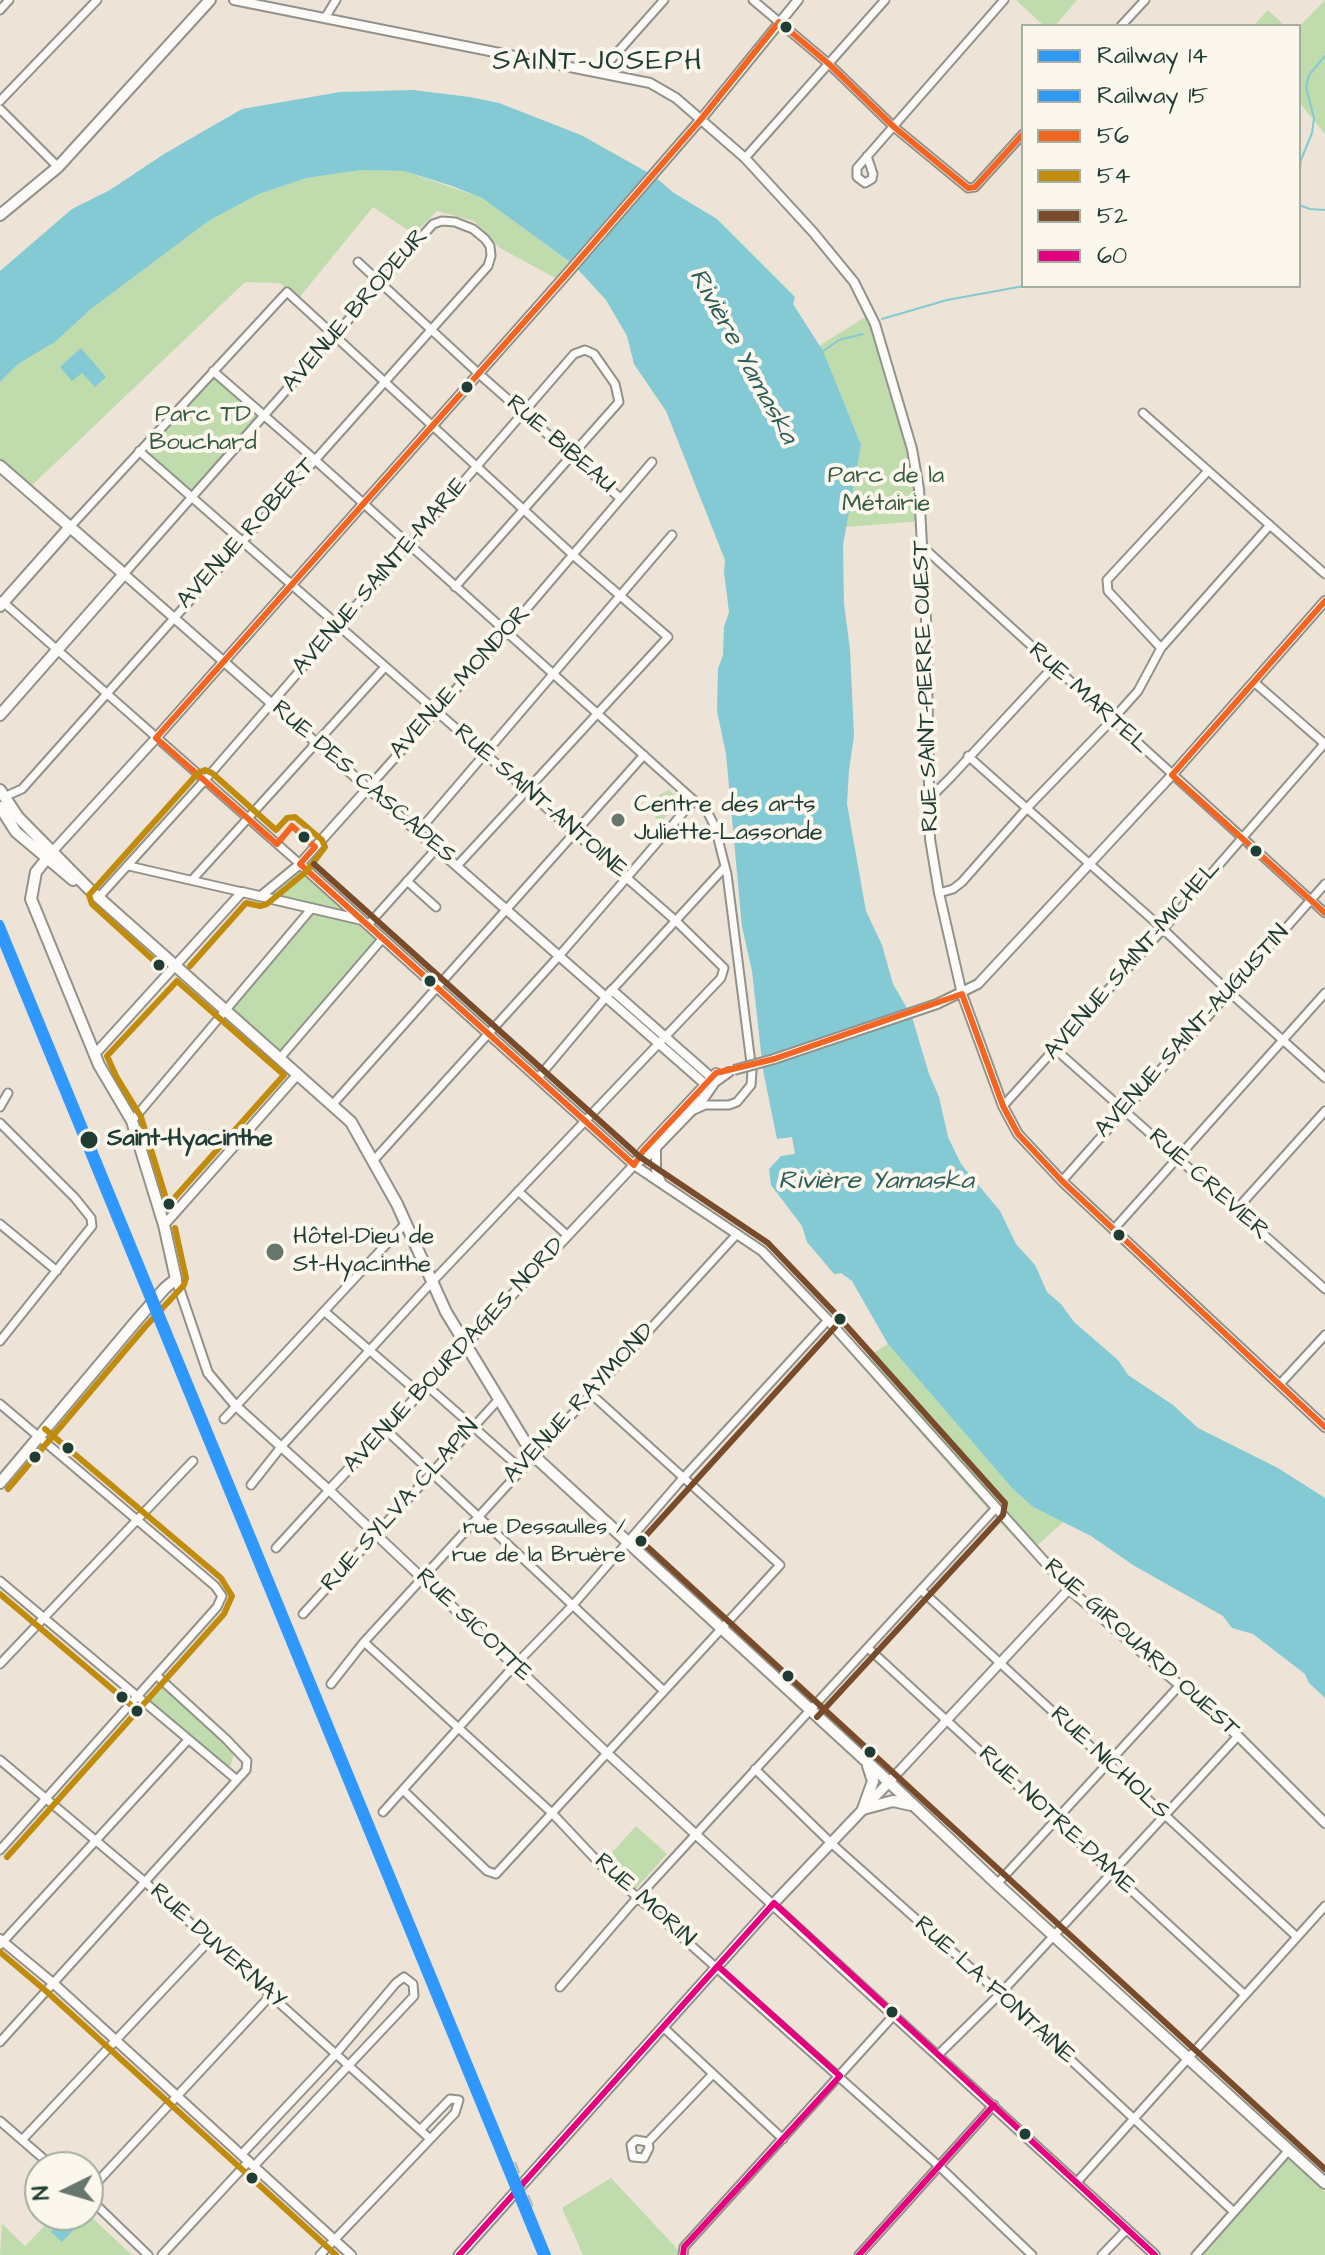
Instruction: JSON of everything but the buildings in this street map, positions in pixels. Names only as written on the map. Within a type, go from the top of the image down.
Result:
[{"type":"main road","points":[[0,215],[58,167],[210,0]]},
{"type":"main road","name":"RUE DES CASCADES","points":[[0,466],[124,574]]},
{"type":"main road","points":[[1,603],[70,527]]},
{"type":"main road","name":"AVENUE BRODEUR","points":[[0,715],[124,574]]},
{"type":"main road","points":[[1,798],[16,832]]},
{"type":"main road","points":[[1,798],[49,856]]},
{"type":"main road","points":[[0,819],[99,897],[351,1122],[406,1223],[464,1344],[533,1455],[1325,2183]]},
{"type":"main road","name":"RUE SICOTTE","points":[[49,856],[36,872],[31,899],[107,1081],[132,1121],[164,1225],[176,1279]]},
{"type":"main road","points":[[0,1483],[176,1279]]},
{"type":"main road","points":[[863,1809],[873,1781],[864,1759]]},
{"type":"main road","points":[[459,2255],[774,1903],[889,1782]]},
{"type":"main road","points":[[863,1809],[893,1801],[914,1806]]},
{"type":"street","points":[[0,10],[9,0]]},
{"type":"street","points":[[0,101],[97,0]]},
{"type":"street","name":"RUE SAINT-PIERRE OUEST","points":[[234,0],[650,83],[702,118],[745,158],[854,282],[875,324],[912,449],[924,548],[930,839],[962,994],[1003,1106],[1018,1134],[1062,1181],[1325,1427]]},
{"type":"street","points":[[325,18],[336,0]]},
{"type":"street","points":[[599,73],[664,0]]},
{"type":"street","points":[[753,0],[829,64],[894,127],[968,188],[975,187],[1021,136]]},
{"type":"street","points":[[49,856],[565,276],[702,118],[798,0]]},
{"type":"street","points":[[745,158],[885,0]]},
{"type":"street","points":[[867,156],[1004,0]]},
{"type":"street","points":[[1123,24],[1145,0]]},
{"type":"street","points":[[0,109],[58,167]]},
{"type":"street","name":"AVENUE BRODEUR","points":[[124,574],[433,224],[455,222],[473,229],[490,246],[488,266]]},
{"type":"street","name":"RUE BIBEAU","points":[[358,262],[620,498]]},
{"type":"street","name":"AVENUE ROBERT","points":[[1,798],[22,789],[488,266]]},
{"type":"street","points":[[70,527],[287,292],[573,555],[668,637],[457,866]]},
{"type":"street","name":"AVENUE SAINTE-MARIE","points":[[99,897],[205,780],[574,354],[585,350],[594,354],[604,365],[615,384],[619,402],[572,455]]},
{"type":"street","points":[[213,371],[708,813],[715,827],[727,874],[752,1071],[751,1085],[745,1095],[729,1105],[705,1105],[692,1111]]},
{"type":"street","points":[[1143,413],[1325,574]]},
{"type":"street","name":"RUE SAINT-ANTOINE","points":[[139,451],[676,921],[721,965],[724,973],[662,1041]]},
{"type":"street","points":[[455,587],[572,455]]},
{"type":"street","name":"AVENUE MONDOR","points":[[261,896],[300,864],[506,633],[652,462]]},
{"type":"street","points":[[1161,648],[1108,591],[1107,580],[1208,471]]},
{"type":"street","points":[[939,893],[953,889],[962,882],[1028,807],[1112,720],[1138,691],[1161,648],[1270,525]]},
{"type":"street","points":[[418,832],[672,535]]},
{"type":"street","name":"RUE MARTEL","points":[[924,548],[1325,913]]},
{"type":"street","name":"RUE DES CASCADES","points":[[124,574],[559,956],[609,993],[662,1041],[712,1080]]},
{"type":"street","points":[[962,994],[978,984],[1172,775],[1325,601]]},
{"type":"street","points":[[1,603],[366,922],[437,848]]},
{"type":"street","points":[[192,880],[385,667]]},
{"type":"street","points":[[929,795],[936,792],[1053,667]]},
{"type":"street","points":[[1254,682],[1325,744]]},
{"type":"street","name":"AVENUE SAINT-MICHEL","points":[[1003,1106],[1325,744]]},
{"type":"street","points":[[333,1104],[644,755]]},
{"type":"street","points":[[968,756],[1325,1078]]},
{"type":"street","points":[[373,1161],[559,956],[694,800]]},
{"type":"street","name":"RUE GIROUARD OUEST","points":[[129,866],[366,922],[634,1165],[762,1251],[828,1320],[1069,1589],[1238,1736],[1325,1823]]},
{"type":"street","points":[[538,1078],[609,993],[724,868]]},
{"type":"street","points":[[407,881],[436,907]]},
{"type":"street","name":"AVENUE SAINT-AUGUSTIN","points":[[1062,1181],[1325,884]]},
{"type":"street","points":[[95,1054],[242,892]]},
{"type":"street","points":[[132,1121],[312,908]]},
{"type":"street","points":[[280,1058],[383,938]]},
{"type":"street","name":"RUE DES CASCADES","points":[[609,993],[625,1002],[662,1041],[712,1080]]},
{"type":"street","points":[[1114,1229],[1325,993]]},
{"type":"street","name":"AVENUE BOURDAGES NORD","points":[[634,1165],[643,1151],[712,1080],[962,994]]},
{"type":"street","points":[[251,1485],[281,1447],[369,1350],[662,1041]]},
{"type":"street","name":"RUE CREVIER","points":[[1055,1049],[1325,1289]]},
{"type":"street","points":[[164,1225],[298,1074]]},
{"type":"street","name":"AVENUE BOURDAGES NORD","points":[[276,1548],[567,1235],[634,1165],[656,1148],[692,1111],[712,1080]]},
{"type":"street","points":[[0,1107],[8,1093]]},
{"type":"street","points":[[1236,1210],[1325,1111]]},
{"type":"street","points":[[0,1123],[75,1198],[91,1218],[92,1226],[0,1341]]},
{"type":"street","points":[[656,1148],[656,1170],[662,1184]]},
{"type":"street","points":[[518,1191],[567,1235]]},
{"type":"street","points":[[224,1419],[406,1223]]},
{"type":"street","points":[[0,1224],[57,1271]]},
{"type":"street","name":"AVENUE RAYMOND","points":[[331,1684],[364,1642],[737,1234]]},
{"type":"street","name":"RUE SICOTTE","points":[[176,1279],[208,1373],[236,1406],[608,1754],[1155,2255]]},
{"type":"street","points":[[324,1311],[419,1393]]},
{"type":"street","points":[[383,1812],[828,1320]]},
{"type":"street","points":[[1280,1384],[1325,1335]]},
{"type":"street","points":[[426,1385],[521,1469]]},
{"type":"street","points":[[403,1790],[487,1871],[496,1874],[780,1565],[590,1393]]},
{"type":"street","name":"RUE SYLVA CLAPIN","points":[[303,1614],[500,1398]]},
{"type":"street","points":[[0,1404],[215,1586],[222,1596],[217,1607],[0,1850]]},
{"type":"street","points":[[385,1429],[664,1691]]},
{"type":"street","points":[[0,1664],[193,1461]]},
{"type":"street","points":[[560,1987],[637,1898],[996,1508]]},
{"type":"street","points":[[0,1581],[237,1780]]},
{"type":"street","points":[[889,1782],[1069,1589]]},
{"type":"street","name":"RUE NICHOLS","points":[[921,1590],[1297,1937]]},
{"type":"street","name":"RUE MORIN","points":[[364,1642],[552,1813],[601,1865],[840,2076],[1032,2255]]},
{"type":"street","name":"RUE NOTRE-DAME","points":[[868,1648],[1245,1995]]},
{"type":"street","points":[[0,2042],[246,1770],[247,1761],[156,1675]]},
{"type":"street","points":[[997,1884],[1179,1686]]},
{"type":"street","points":[[938,2055],[1000,1994],[1238,1736]]},
{"type":"street","points":[[188,1740],[1,1942],[53,1983],[351,2255]]},
{"type":"street","name":"RUE DUVERNAY","points":[[0,1760],[145,1882],[429,2138]]},
{"type":"street","name":"RUE LA FONTAINE","points":[[755,1769],[831,1843],[1000,1994],[1234,2212]]},
{"type":"street","points":[[1077,2182],[1325,1906]]},
{"type":"street","points":[[22,2140],[210,1940]]},
{"type":"street","points":[[162,2255],[248,2161],[396,1983],[404,1977],[413,1984],[414,1996],[349,2066],[248,2161]]},
{"type":"street","points":[[104,2176],[271,1995]]},
{"type":"street","points":[[684,2251],[894,2015]]},
{"type":"street","points":[[664,2028],[783,2139]]},
{"type":"street","points":[[648,2142],[712,2075]]},
{"type":"street","points":[[320,2255],[455,2113],[459,2100],[450,2099],[420,2130]]},
{"type":"street","points":[[859,2255],[994,2105]]},
{"type":"street","points":[[0,2121],[35,2151]]},
{"type":"street","points":[[1196,2255],[1289,2150]]},
{"type":"street","points":[[104,2210],[148,2255]]},
{"type":"street","points":[[1102,2255],[1126,2230]]},
{"type":"green space","points":[[1016,0],[1077,0],[1057,24],[1042,24]]},
{"type":"green space","points":[[1325,0],[1325,134],[1301,104],[1301,25]]},
{"type":"green space","points":[[1268,10],[1283,24],[1255,24]]},
{"type":"green space","points":[[361,170],[404,171],[482,198],[573,264],[559,280],[500,248],[474,221],[437,211],[414,234],[373,207],[298,299],[280,283],[245,282],[26,491],[0,469],[0,382],[18,364],[55,342],[91,309],[210,220],[259,194],[307,178]]},
{"type":"green space","name":"Parc de la Métairie","points":[[870,314],[901,412],[922,521],[845,527],[861,445],[819,346]]},
{"type":"green space","name":"Parc TD Bouchard","points":[[211,368],[262,415],[189,498],[137,453]]},
{"type":"green space","points":[[669,790],[681,801],[661,822],[648,810],[656,801],[654,798]]},
{"type":"green space","points":[[299,869],[320,888],[352,914],[268,895]]},
{"type":"green space","points":[[312,908],[363,920],[383,938],[280,1058],[226,1010]]},
{"type":"green space","points":[[888,1344],[1012,1488],[1033,1507],[1063,1522],[1029,1553],[858,1362]]},
{"type":"green space","points":[[159,1683],[234,1754],[229,1770],[145,1700]]},
{"type":"green space","points":[[636,1826],[667,1854],[632,1893],[601,1865]]},
{"type":"green space","points":[[1287,2158],[1325,2192],[1325,2255],[1201,2255]]},
{"type":"green space","points":[[611,2178],[683,2255],[583,2255],[562,2208]]},
{"type":"green space","points":[[2,2224],[25,2246],[40,2231],[104,2229],[132,2255],[0,2255]]},
{"type":"water","name":"Rivière Yamaska","points":[[413,90],[499,103],[581,135],[654,176],[674,193],[717,219],[795,297],[793,304],[823,351],[861,445],[843,545],[854,736],[847,804],[866,911],[882,945],[893,984],[912,1017],[939,1097],[948,1137],[961,1164],[1000,1211],[1016,1244],[1035,1265],[1047,1292],[1074,1322],[1118,1360],[1128,1375],[1173,1405],[1198,1428],[1278,1468],[1325,1498],[1325,1698],[1309,1683],[1305,1674],[1253,1634],[1232,1628],[1223,1616],[1133,1565],[1091,1536],[1033,1507],[1012,1488],[888,1344],[852,1281],[841,1273],[834,1274],[807,1242],[802,1226],[771,1185],[769,1169],[781,1156],[795,1154],[792,1137],[777,1139],[763,1070],[752,971],[742,927],[726,754],[717,711],[718,669],[729,612],[725,560],[666,411],[634,364],[627,336],[606,300],[573,264],[482,198],[452,186],[404,171],[361,170],[307,178],[259,194],[210,220],[91,309],[55,342],[18,364],[0,382],[0,271],[72,209],[110,190],[164,154],[242,109],[340,92]]},
{"type":"water","points":[[81,348],[106,377],[95,387],[82,373],[72,381],[60,367]]},
{"type":"water","points":[[52,2231],[72,2231],[62,2242]]},
{"type":"waterway","points":[[1301,160],[1312,133],[1314,118],[1306,87],[1309,75],[1325,56]]},
{"type":"waterway","points":[[1301,206],[1325,210]]},
{"type":"waterway","points":[[882,319],[947,300],[1021,287]]},
{"type":"waterway","points":[[823,351],[839,340],[863,334]]},
{"type":"railway","points":[[515,2162],[534,2210]]},
{"type":"rail line","name":"14","points":[[0,924],[547,2255]]},
{"type":"rail line","name":"15","points":[[0,936],[542,2255]]},
{"type":"transit line","name":"56","points":[[1021,136],[975,187],[968,188],[894,127],[829,64],[779,22],[702,118],[565,276],[156,738],[277,844],[292,826],[315,847],[300,864],[634,1165],[643,1151],[716,1073],[774,1059],[962,994],[1003,1106],[1018,1134],[1062,1181],[1325,1427]]},
{"type":"transit line","name":"56","points":[[1325,601],[1172,775],[1325,913]]},
{"type":"transit line","name":"54","points":[[162,968],[92,904],[89,895],[198,773],[205,770],[276,830],[287,818],[295,817],[322,840],[325,847],[307,871],[267,904],[246,903],[190,966]]},
{"type":"transit line","name":"52","points":[[314,864],[640,1157],[768,1243],[1005,1503],[1003,1515],[817,1717]]},
{"type":"transit line","name":"54","points":[[177,981],[284,1075],[168,1205],[141,1117],[107,1056],[177,981]]},
{"type":"transit line","name":"54","points":[[8,1489],[184,1285],[186,1278],[175,1228]]},
{"type":"transit line","name":"52","points":[[835,1327],[641,1541],[1325,2169]]},
{"type":"transit line","name":"54","points":[[7,1857],[224,1614],[232,1596],[221,1578],[45,1429]]},
{"type":"transit line","name":"54","points":[[0,1594],[131,1705]]},
{"type":"transit line","name":"60","points":[[459,2255],[774,1903],[1155,2255]]},
{"type":"transit line","name":"54","points":[[0,1952],[336,2255]]},
{"type":"transit line","name":"60","points":[[683,2255],[684,2247],[840,2076],[719,1967]]},
{"type":"transit line","name":"60","points":[[859,2255],[994,2105]]},
{"type":"place","name":"Centre des arts Juliette-Lassonde","points":[[618,820]]},
{"type":"place","name":"Saint-Hyacinthe","points":[[89,1140]]},
{"type":"place","name":"Hôtel-Dieu de St-Hyacinthe","points":[[275,1252]]},
{"type":"place","name":"rue Dessaulles / rue de la Bruère","points":[[641,1541]]},
{"type":"district","name":"SAINT-JOSEPH","points":[[598,63]]}]
